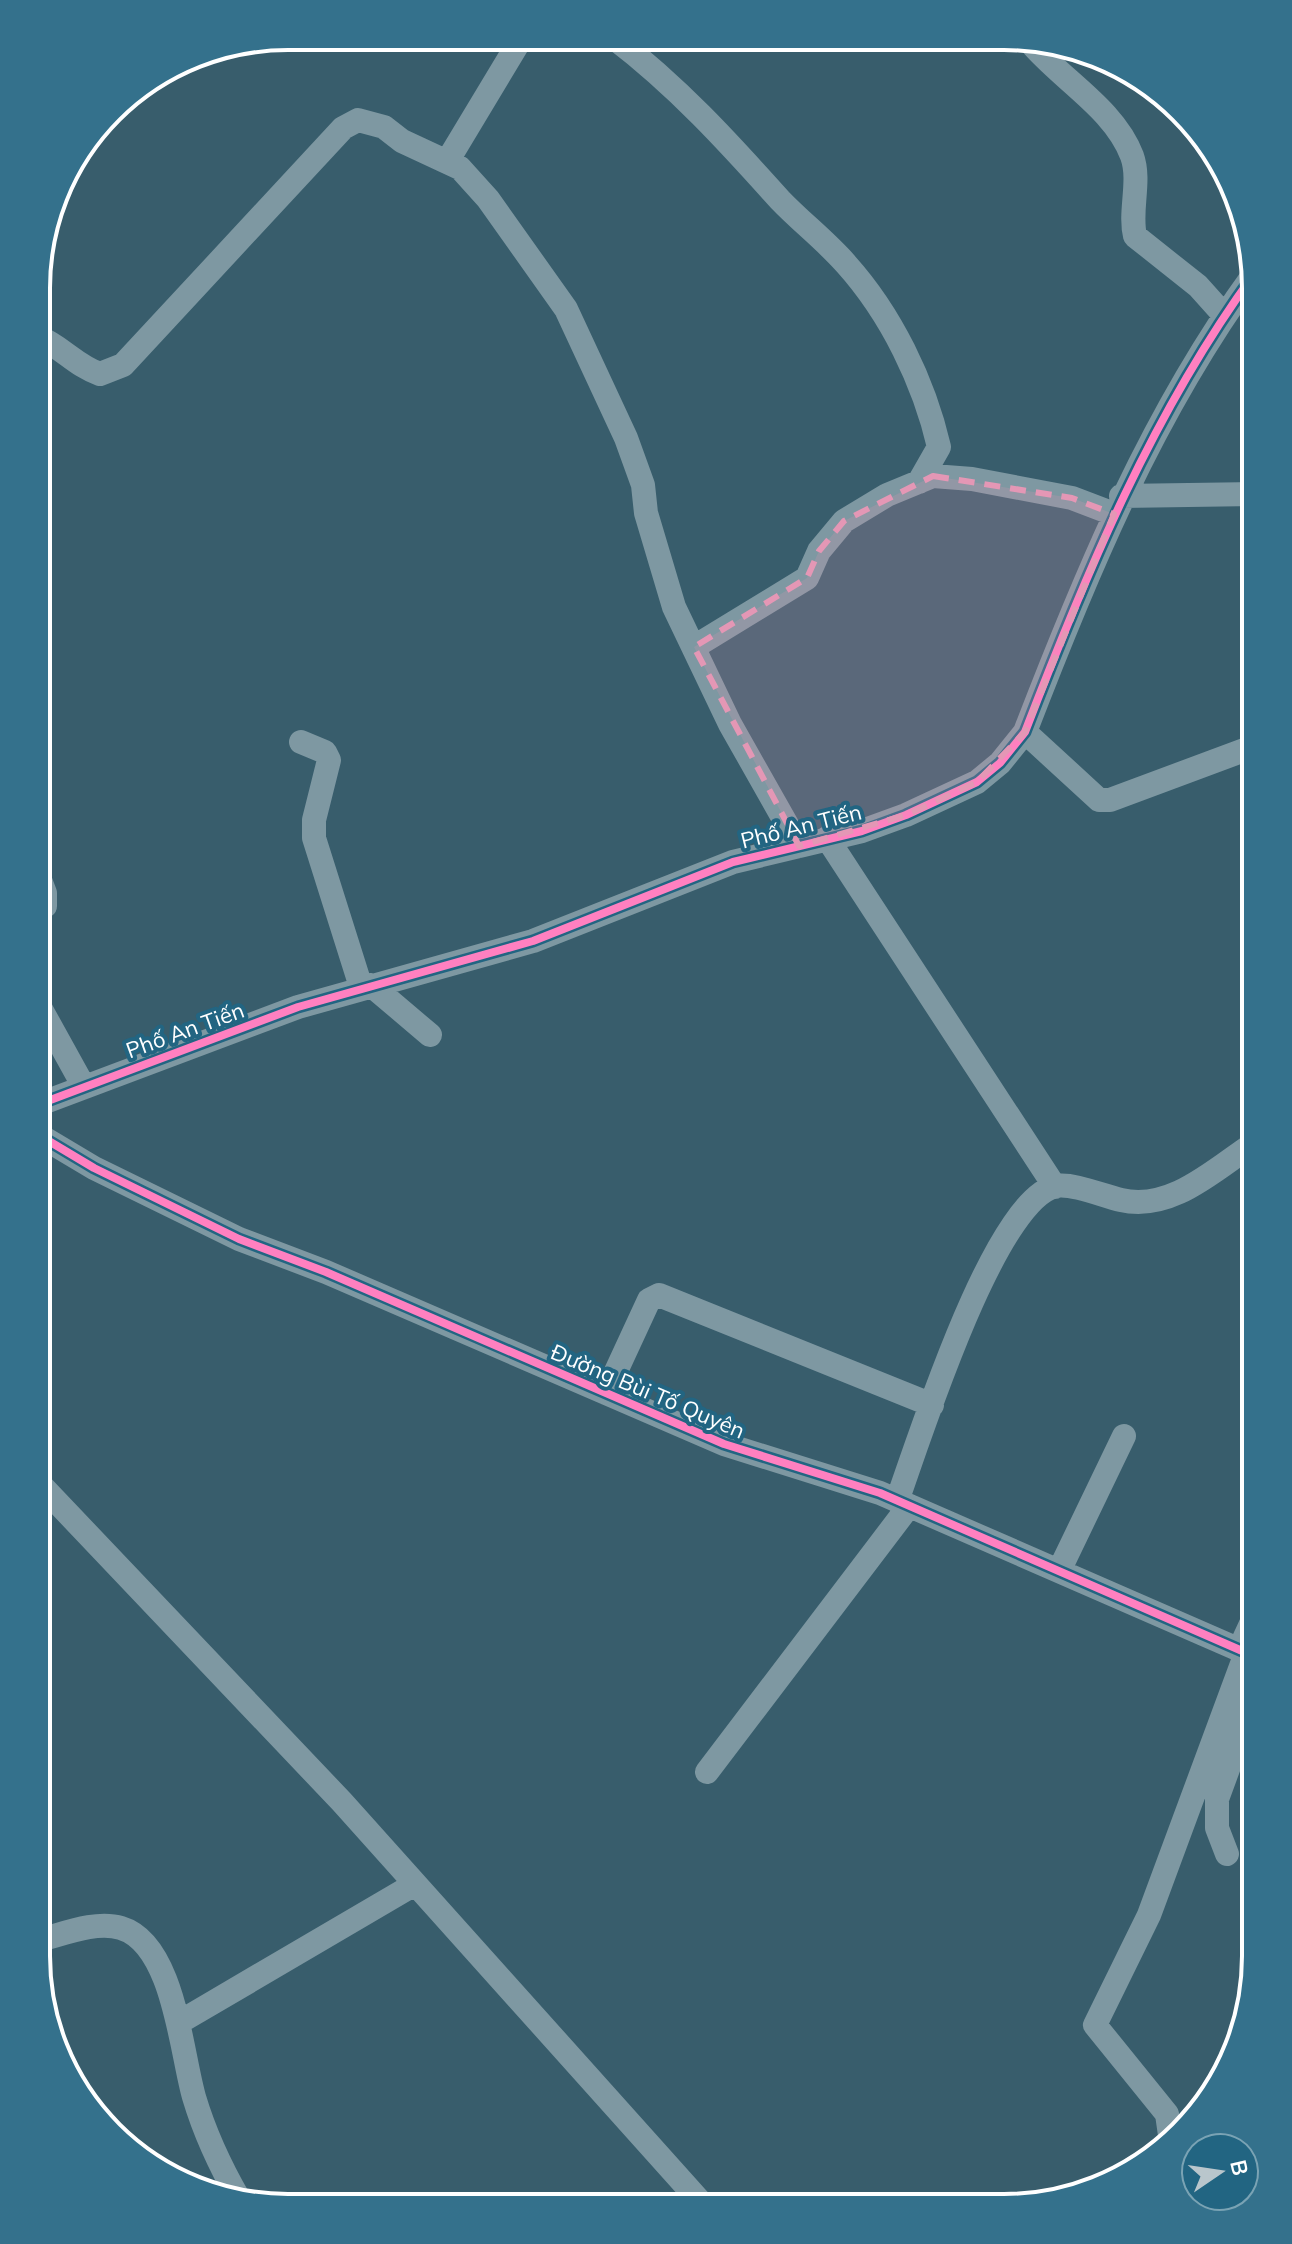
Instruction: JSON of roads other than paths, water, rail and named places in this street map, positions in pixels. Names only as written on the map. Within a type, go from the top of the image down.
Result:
[{"type":"street","points":[[448,160],[514,51]]},
{"type":"street","points":[[630,51],[714,125],[802,224],[843,260],[878,306],[931,411],[939,447],[919,482]]},
{"type":"street","points":[[1040,54],[1092,101],[1132,156],[1135,236],[1198,286],[1224,315]]},
{"type":"street","points":[[50,342],[86,369],[100,374],[123,365],[343,128],[358,120],[384,127],[402,141],[448,160],[488,199],[566,309],[626,438],[643,485],[646,513],[669,593],[730,724],[799,846]]},
{"type":"street","name":"Phố An Tiến","points":[[50,1100],[366,986],[533,941],[733,862],[862,831],[945,799],[1000,763],[1025,732],[1117,505],[1171,400],[1242,290]]},
{"type":"street","points":[[694,647],[807,578],[819,551],[844,521],[887,495],[933,476],[972,479],[1117,505],[1242,495]]},
{"type":"street","points":[[1025,732],[1099,800],[1110,800],[1242,751]]},
{"type":"street","points":[[301,742],[325,752],[329,760],[314,820],[314,838],[366,986],[430,1035]]},
{"type":"street","points":[[827,838],[1055,1187]]},
{"type":"street","points":[[50,1026],[84,1087]]},
{"type":"street","name":"Đường Bùi Tố Quyên","points":[[50,1142],[94,1168],[239,1239],[326,1272],[724,1444],[903,1503],[1241,1650]]},
{"type":"street","points":[[707,1772],[903,1503],[932,1405],[977,1291],[1009,1231],[1031,1202],[1045,1189],[1062,1185],[1128,1202],[1161,1201],[1184,1191],[1241,1152]]},
{"type":"street","points":[[606,1393],[649,1300],[659,1295],[932,1405]]},
{"type":"street","points":[[1059,1571],[1124,1436]]},
{"type":"street","points":[[50,1495],[415,1884],[693,2194]]},
{"type":"street","points":[[1169,2127],[1167,2114],[1095,2025],[1149,1915],[1241,1669]]},
{"type":"street","points":[[1227,1854],[1217,1828],[1217,1799],[1241,1733]]},
{"type":"street","points":[[178,2023],[415,1884]]},
{"type":"street","points":[[50,1938],[105,1926],[132,1933],[149,1949],[178,2023],[205,2130],[218,2164],[232,2187]]}]
